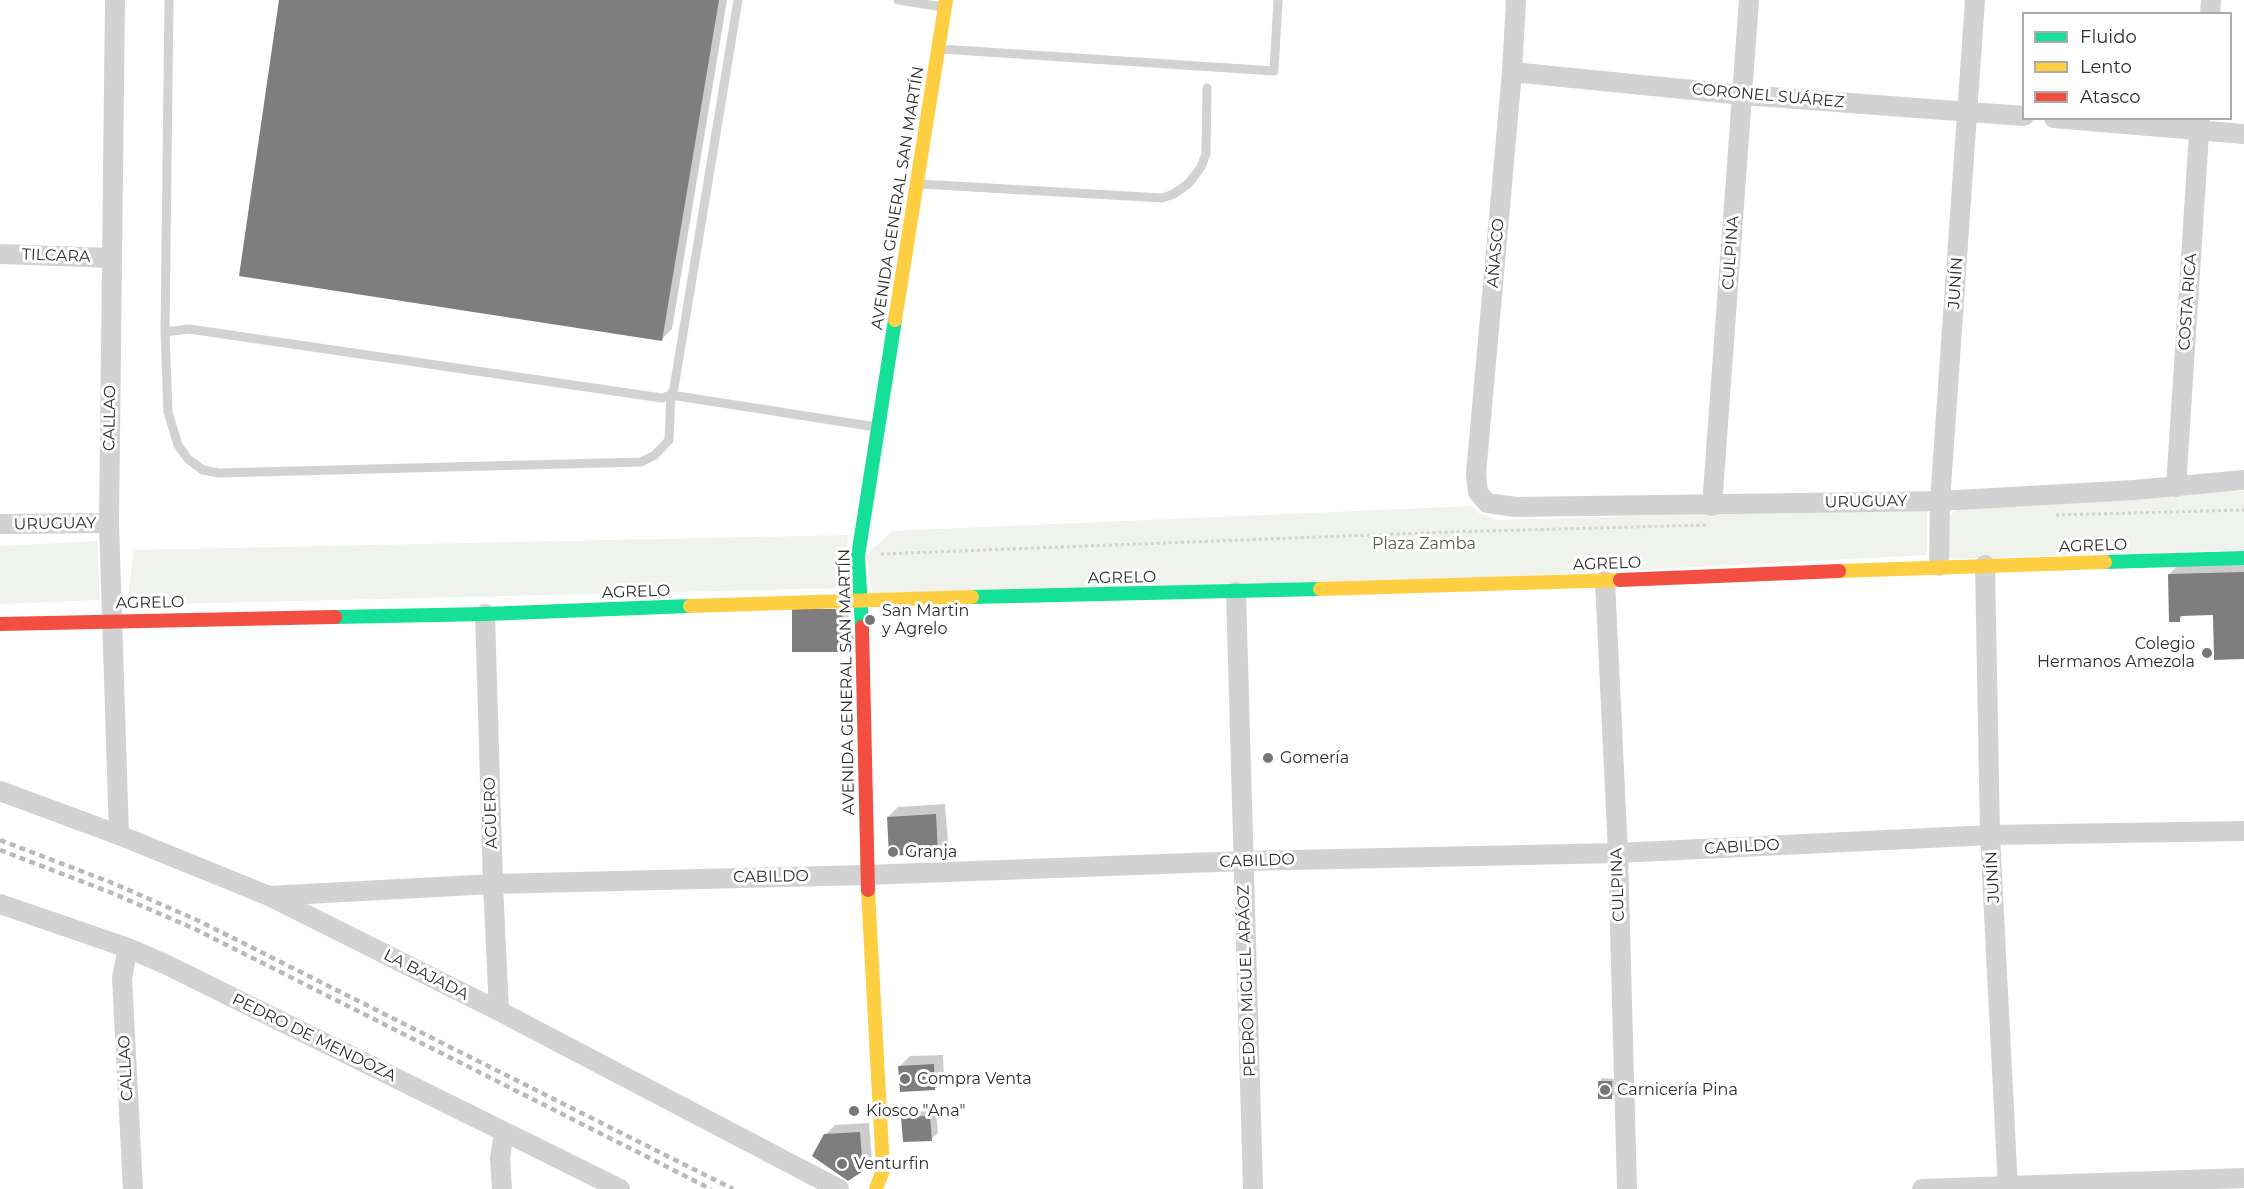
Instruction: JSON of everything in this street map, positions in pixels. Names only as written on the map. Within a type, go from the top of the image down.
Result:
[{"type":"street","name":"CALLAO","points":[[115,0],[109,523],[119,835]]},
{"type":"street","name":"AÑASCO","points":[[1487,503],[1479,492],[1476,474],[1512,72],[1516,0]]},
{"type":"street","name":"CULPINA","points":[[1712,515],[1749,0]]},
{"type":"street","name":"JUNÍN","points":[[1939,567],[1940,501],[1975,0]]},
{"type":"street","name":"AVENIDA GENERAL SAN MARTÍN","points":[[876,1189],[883,1170],[867,875],[858,556],[946,4]]},
{"type":"street","name":"CORONEL SUÁREZ","points":[[1512,72],[1743,95],[2022,116]]},
{"type":"street","points":[[2103,120],[2200,124],[2244,134]]},
{"type":"street","name":"COSTA RICA","points":[[2176,486],[2200,124]]},
{"type":"street","name":"TILCARA","points":[[0,254],[112,258]]},
{"type":"street","name":"URUGUAY","points":[[1487,503],[1516,507],[1712,515],[2244,480]]},
{"type":"street","name":"URUGUAY","points":[[0,524],[109,523]]},
{"type":"street","name":"AGRELO","points":[[0,624],[485,614],[861,599],[1236,592],[2244,558]]},
{"type":"street","name":"JUNÍN","points":[[1985,565],[1990,835],[2008,1187]]},
{"type":"street","name":"CULPINA","points":[[1605,580],[1617,853],[1627,1189]]},
{"type":"street","name":"PEDRO MIGUEL ARÁOZ","points":[[1236,592],[1253,1189]]},
{"type":"street","name":"AGÜERO","points":[[485,614],[499,1011]]},
{"type":"street","name":"LA BAJADA","points":[[0,791],[119,835],[269,896],[499,1011],[839,1189]]},
{"type":"street","name":"CABILDO","points":[[269,896],[493,884],[867,875],[1244,861],[1617,853],[1990,835],[2244,831]]},
{"type":"street","name":"PEDRO DE MENDOZA","points":[[0,904],[128,948],[165,964],[620,1189]]},
{"type":"street","name":"CALLAO","points":[[128,948],[122,978],[133,1189]]},
{"type":"street","points":[[502,1189],[500,1158],[504,1132]]},
{"type":"street","points":[[1922,1189],[2244,1178]]},
{"type":"lane","points":[[169,0],[165,332],[168,412],[178,445],[188,459],[203,470],[219,473],[641,462],[655,455],[669,440],[671,395],[738,0]]},
{"type":"lane","points":[[898,0],[946,4]]},
{"type":"lane","points":[[939,49],[1274,71],[1278,0]]},
{"type":"lane","points":[[917,184],[1162,198],[1189,183],[1201,167],[1206,154],[1207,88]]},
{"type":"lane","points":[[165,332],[189,329],[662,399],[671,395],[878,427]]},
{"type":"path","points":[[2052,515],[2244,510]]},
{"type":"path","points":[[879,554],[1448,532],[1712,515]]},
{"type":"green space","points":[[2244,491],[2244,550],[1946,559],[1946,519],[1956,510]]},
{"type":"green space","name":"Plaza Zamba","points":[[1472,506],[1479,513],[1495,520],[1927,508],[1927,555],[1468,579],[872,593],[867,554],[892,531]]},
{"type":"green space","points":[[848,535],[843,588],[127,605],[134,550]]},
{"type":"green space","points":[[97,541],[100,600],[0,604],[0,546]]},
{"type":"building","points":[[279,0],[719,0],[662,341],[239,276]]},
{"type":"building","points":[[2244,572],[2244,659],[2214,660],[2213,615],[2180,616],[2180,622],[2169,622],[2168,574]]},
{"type":"building","points":[[792,609],[835,609],[844,618],[844,652],[792,652]]},
{"type":"building","points":[[936,814],[938,853],[889,856],[887,817]]},
{"type":"building","points":[[934,1064],[935,1090],[900,1092],[898,1066]]},
{"type":"building","name":"Carnicería Pina","points":[[1598,1081],[1612,1081],[1612,1099],[1598,1099]]},
{"type":"building","points":[[930,1116],[932,1141],[903,1142],[901,1117]]},
{"type":"building","name":"Venturfin","points":[[860,1132],[863,1171],[848,1181],[812,1156],[824,1134]]},
{"type":"railway","points":[[0,840],[115,884],[199,921],[733,1189]]},
{"type":"railway","points":[[0,850],[112,893],[195,929],[711,1189]]},
{"type":"traffic: fast","points":[[862,627],[858,556],[895,320]]},
{"type":"traffic: fast","points":[[2105,562],[2244,558]]},
{"type":"traffic: fast","points":[[972,597],[1320,589]]},
{"type":"traffic: fast","points":[[335,617],[690,606]]},
{"type":"traffic: slow","points":[[895,320],[946,0]]},
{"type":"traffic: slow","points":[[1839,571],[2105,562]]},
{"type":"traffic: slow","points":[[1320,589],[1620,580]]},
{"type":"traffic: slow","points":[[690,606],[972,597]]},
{"type":"traffic: slow","points":[[868,890],[883,1170],[876,1189]]},
{"type":"traffic: jam","points":[[1620,580],[1839,571]]},
{"type":"traffic: jam","points":[[0,624],[335,617]]},
{"type":"traffic: jam","points":[[862,627],[868,890]]},
{"type":"place","name":"San Martin y Agrelo","points":[[870,620]]},
{"type":"place","name":"Colegio Hermanos Amezola","points":[[2207,653]]},
{"type":"place","name":"Gomería","points":[[1268,758]]},
{"type":"place","name":"Granja","points":[[893,852]]},
{"type":"place","name":"Compra Venta","points":[[905,1079]]},
{"type":"place","name":"Carnicería Pina","points":[[1605,1090]]},
{"type":"place","name":"Kiosco \"Ana\"","points":[[854,1111]]},
{"type":"place","name":"Venturfin","points":[[842,1164]]}]
